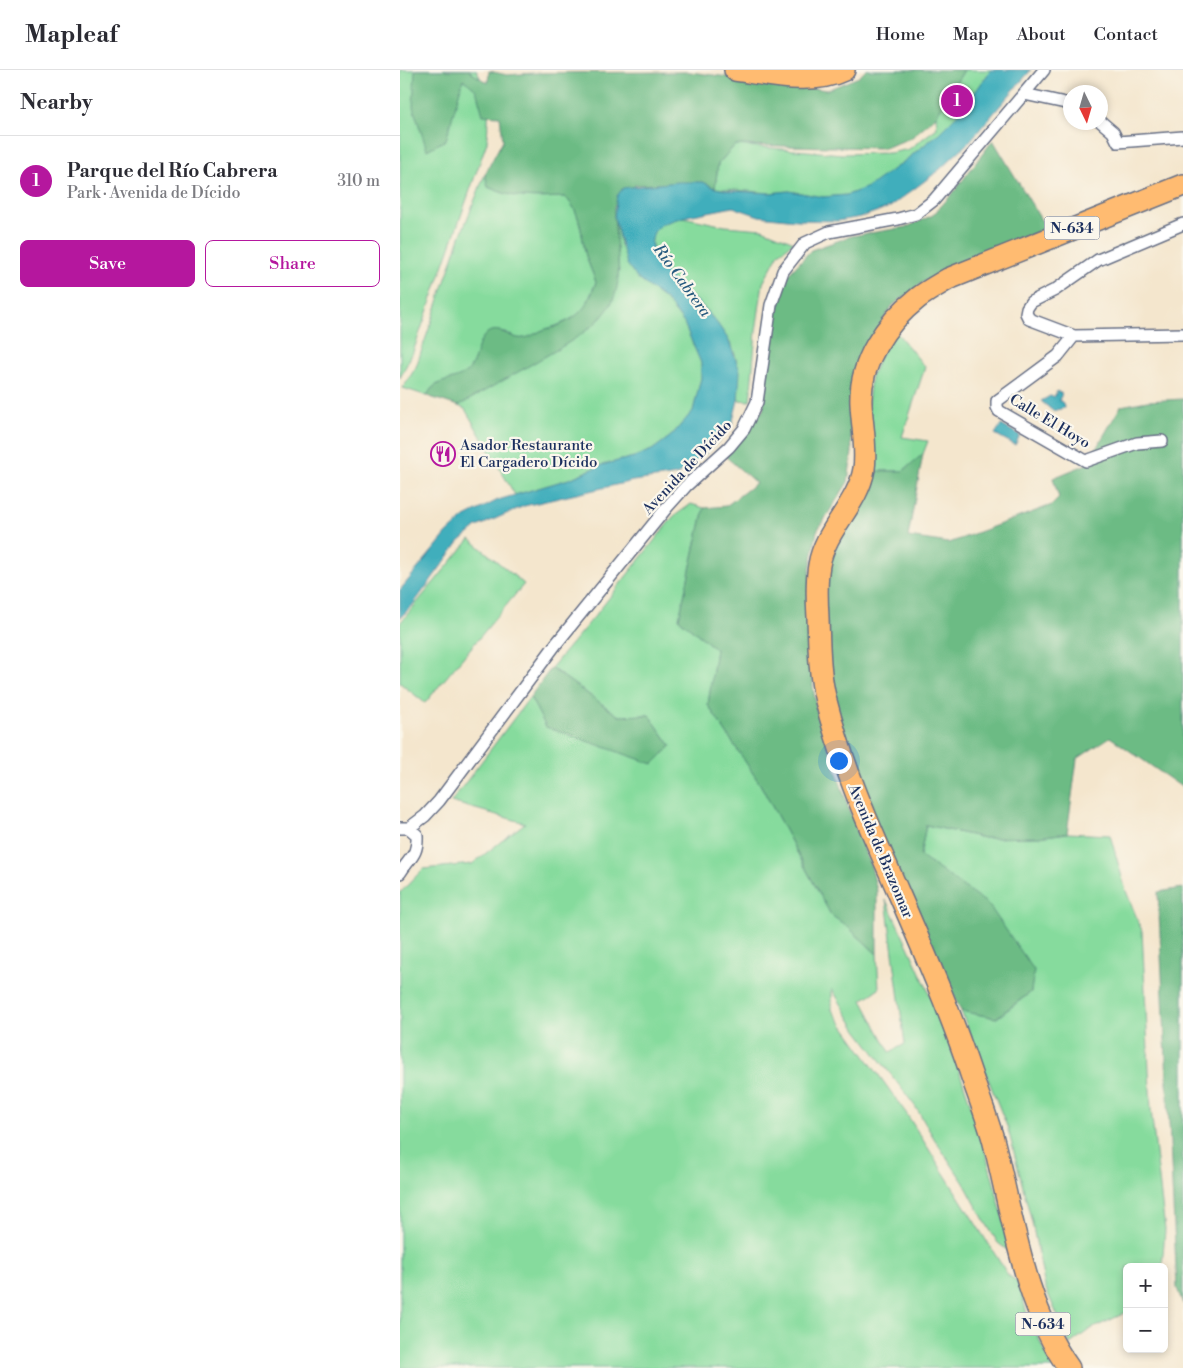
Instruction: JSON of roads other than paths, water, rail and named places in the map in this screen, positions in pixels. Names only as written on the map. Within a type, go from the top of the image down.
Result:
[{"type":"highway","points":[[735,70],[816,79],[844,70]]},
{"type":"highway","name":"Avenida de Brazomar","points":[[1069,1368],[1044,1325],[1033,1296],[992,1136],[961,1042],[868,823],[844,761],[825,699],[819,660],[817,600],[819,563],[827,542],[857,491],[864,468],[864,434],[861,402],[863,377],[874,349],[891,324],[918,298],[948,279],[1183,185]]},
{"type":"street","name":"Avenida de Dícido","points":[[405,828],[425,816],[439,801],[556,644],[668,506],[686,486],[729,447],[744,429],[757,402],[770,305],[783,270],[804,243],[829,232],[916,214],[934,200],[1044,70]]},
{"type":"street","points":[[1024,94],[1063,102]]},
{"type":"street","points":[[1108,128],[1113,132],[1118,142],[1183,137]]},
{"type":"street","points":[[1183,224],[1098,260],[1055,290],[1031,302],[1026,313],[1029,319],[1074,336],[1183,334]]},
{"type":"street","name":"Calle El Hoyo","points":[[1074,336],[1058,356],[997,401],[999,411],[1086,461],[1137,443],[1162,441]]},
{"type":"street","points":[[400,873],[416,853],[418,844],[417,835],[405,828]]},
{"type":"water","points":[[991,70],[1031,70],[969,142],[938,171],[890,207],[861,217],[838,221],[797,220],[759,216],[733,207],[683,217],[662,224],[654,232],[651,243],[659,264],[682,290],[698,302],[717,323],[728,339],[740,371],[738,400],[731,429],[709,451],[677,475],[633,481],[524,506],[477,527],[459,542],[412,606],[400,618],[400,590],[447,533],[465,517],[498,500],[569,479],[602,465],[634,457],[652,450],[671,436],[693,411],[701,378],[701,363],[684,323],[665,299],[637,278],[627,264],[614,217],[617,196],[623,188],[678,182],[703,182],[715,188],[731,191],[770,193],[789,191],[823,197],[847,195],[868,187],[938,134],[963,109]]},
{"type":"water","points":[[1057,391],[1062,394],[1059,400],[1063,403],[1064,408],[1053,411],[1041,401],[1050,396],[1054,397]]},
{"type":"water","points":[[1001,425],[1020,435],[1015,445],[995,434]]},
{"type":"place","name":"Parque del Río Cabrera","points":[[957,101]]},
{"type":"place","name":"Asador Restaurante El Cargadero Dícido","points":[[443,454]]},
{"type":"water label","name":"Río Cabrera","points":[[683,280]]}]
